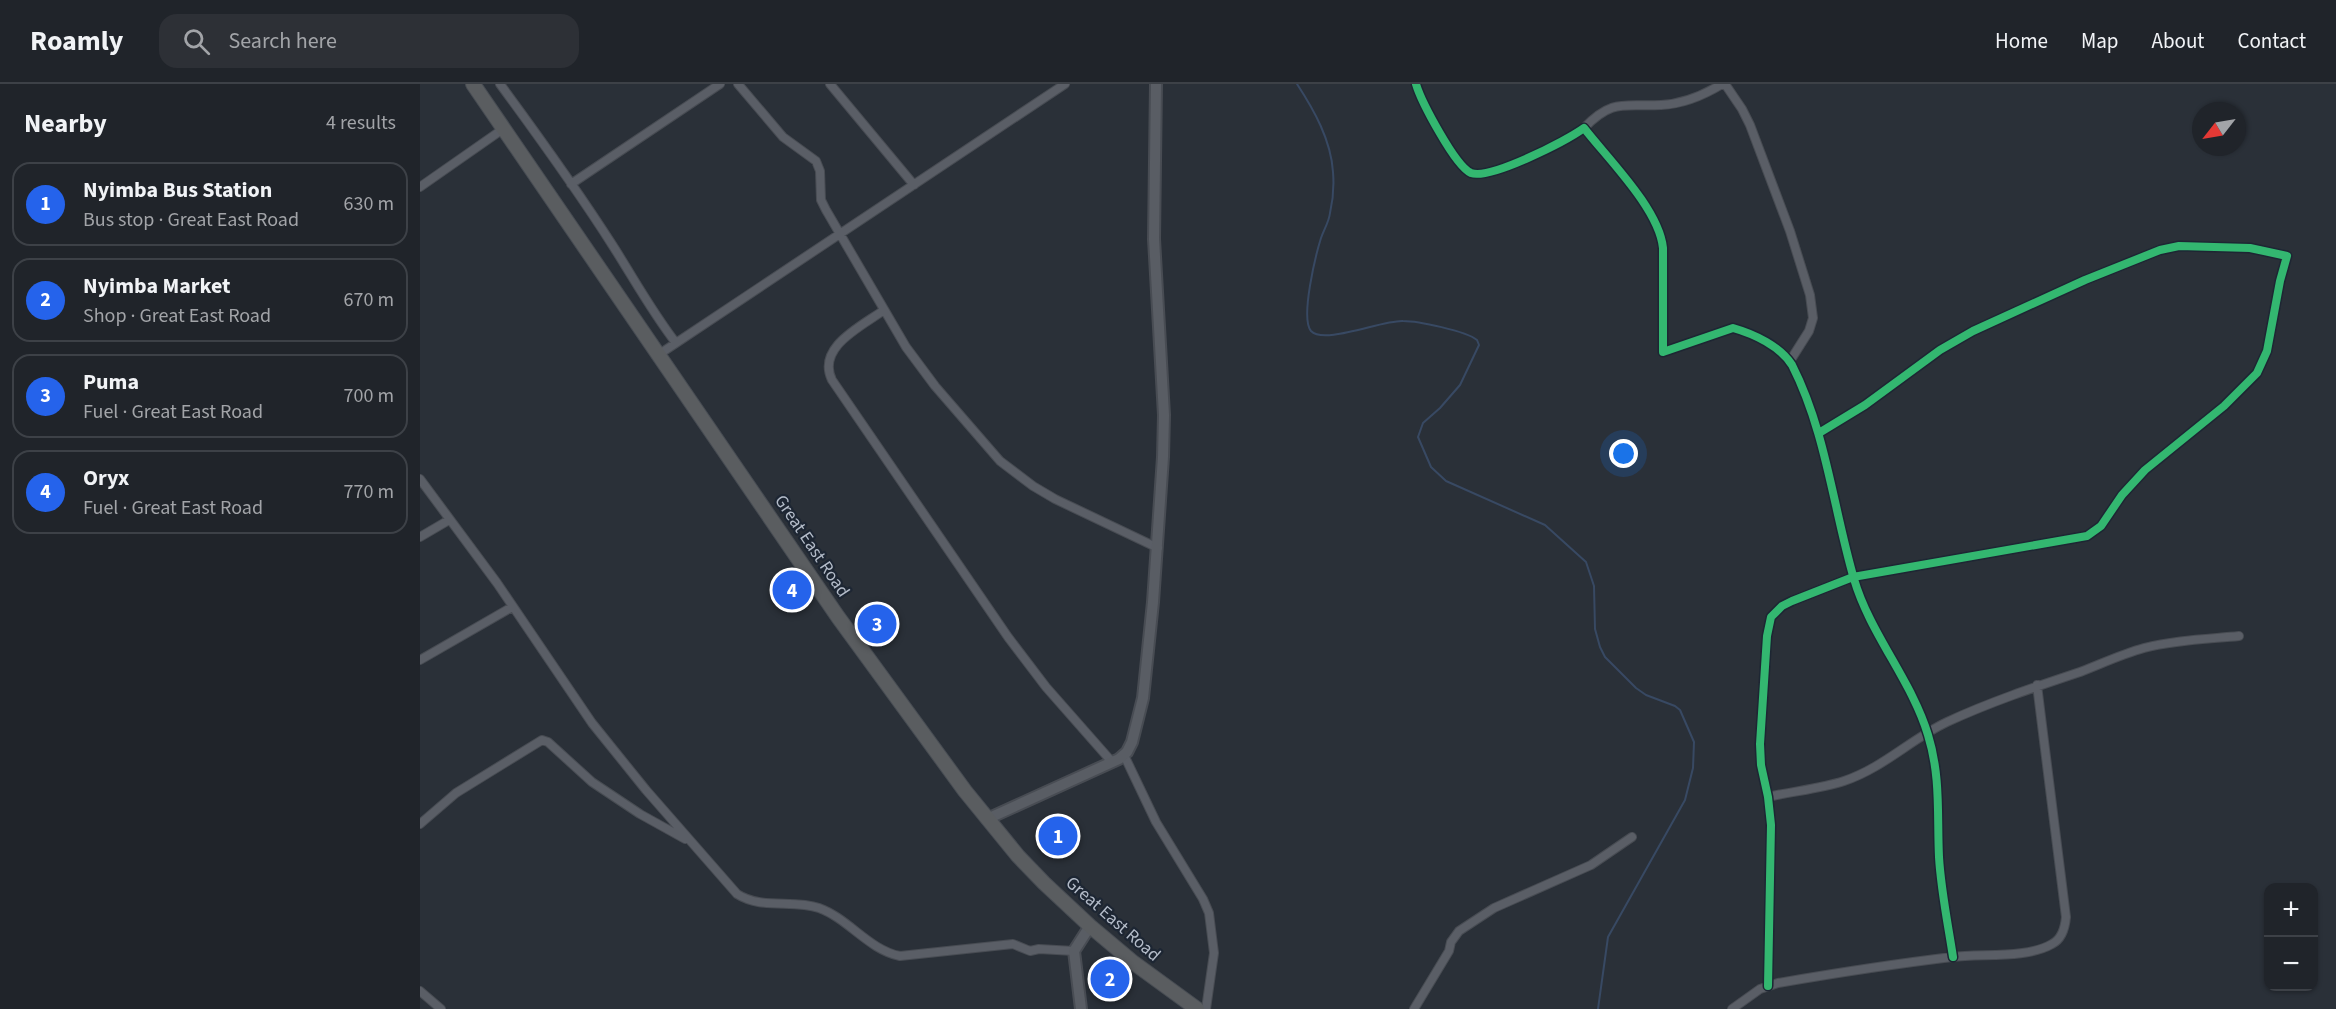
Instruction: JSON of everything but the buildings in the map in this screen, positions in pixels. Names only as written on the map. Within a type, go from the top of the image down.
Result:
[{"type":"highway","name":"Great East Road","points":[[473,84],[838,617],[987,819],[1018,856],[1090,926],[1134,963],[1197,1009]]},
{"type":"street","points":[[500,84],[614,246],[649,306],[676,343]]},
{"type":"street","points":[[571,184],[720,84]]},
{"type":"street","points":[[738,84],[783,137],[816,161],[820,171],[821,200],[906,347],[935,386],[1000,461],[1041,490],[1158,548]]},
{"type":"street","points":[[830,84],[914,185]]},
{"type":"street","points":[[658,355],[1065,84]]},
{"type":"street","points":[[987,819],[1124,755],[1132,742],[1143,698],[1158,548],[1164,457],[1164,415],[1154,239],[1156,84]]},
{"type":"street","points":[[1416,84],[1435,126],[1464,168],[1473,174],[1484,174],[1540,153],[1584,128],[1594,118],[1612,107],[1624,104],[1672,104],[1704,94],[1723,84],[1750,124],[1790,231],[1810,295],[1813,318],[1809,331],[1790,361]]},
{"type":"street","points":[[1584,128],[1629,184],[1648,211],[1661,236],[1663,352],[1733,328],[1773,346],[1790,361],[1803,389],[1819,433],[1853,577],[1864,607],[1927,733],[1937,777],[1939,857],[1953,957]]},
{"type":"street","points":[[420,187],[503,129]]},
{"type":"street","points":[[1768,986],[1771,814],[1761,765],[1760,744],[1769,622],[1775,612],[1792,601],[1853,577],[2087,536],[2096,531],[2133,481],[2224,406],[2257,373],[2267,351],[2287,256],[2250,248],[2179,246],[2160,250],[2085,280],[1973,331],[1932,354],[1865,405],[1819,433]]},
{"type":"street","points":[[884,310],[832,350],[828,358],[829,373],[864,429],[1008,637],[1046,687],[1112,762]]},
{"type":"street","points":[[420,479],[592,723],[689,841],[737,894],[743,898],[765,903],[818,908],[896,956],[1013,944],[1030,951],[1039,949],[1074,951]]},
{"type":"street","points":[[420,537],[449,520]]},
{"type":"street","points":[[420,660],[512,607]]},
{"type":"street","points":[[1768,797],[1851,779],[1891,759],[1927,733],[1946,723],[2037,685],[2145,648],[2178,642],[2240,636]]},
{"type":"street","points":[[1732,1009],[1768,986],[1801,979],[1953,957],[2037,950],[2053,944],[2061,936],[2066,917],[2037,685]]},
{"type":"street","points":[[420,824],[456,793],[542,740],[548,742],[606,792],[689,841]]},
{"type":"street","points":[[1124,755],[1156,822],[1203,899],[1209,914],[1214,953],[1206,1009]]},
{"type":"street","points":[[1414,1009],[1459,931],[1494,908],[1592,866],[1632,837]]},
{"type":"street","points":[[1081,1009],[1074,951],[1090,926]]},
{"type":"street","points":[[420,991],[441,1009]]},
{"type":"waterway","points":[[1297,84],[1325,137],[1332,160],[1333,177],[1333,197],[1329,216],[1321,238],[1310,286],[1307,313],[1311,331],[1318,335],[1340,334],[1403,321],[1442,327],[1477,340],[1479,345],[1460,385],[1423,423],[1418,437],[1431,467],[1446,481],[1545,525],[1586,562],[1594,586],[1595,629],[1605,657],[1636,688],[1680,710],[1694,742],[1693,768],[1685,800],[1608,937],[1598,1009]]},
{"type":"cycle path","points":[[1416,84],[1431,118],[1456,159],[1471,173],[1481,174],[1510,165],[1545,150],[1584,128],[1643,201],[1659,233],[1663,248],[1663,352],[1733,328],[1766,342],[1781,352],[1792,365],[1804,390],[1821,443],[1847,552],[1861,599],[1912,696],[1928,735],[1937,781],[1940,870],[1953,957]]},
{"type":"cycle path","points":[[1768,986],[1771,825],[1761,765],[1760,744],[1767,636],[1771,617],[1782,606],[1792,601],[1853,577],[2087,536],[2101,526],[2122,495],[2145,470],[2224,406],[2257,373],[2267,351],[2287,256],[2250,248],[2179,246],[2160,250],[2085,280],[1973,331],[1940,350],[1865,405],[1819,433]]},
{"type":"place","name":"Oryx","points":[[792,590]]},
{"type":"place","name":"Puma","points":[[877,624]]},
{"type":"place","name":"Nyimba Bus Station","points":[[1058,836]]},
{"type":"place","name":"Nyimba Market","points":[[1110,979]]}]
